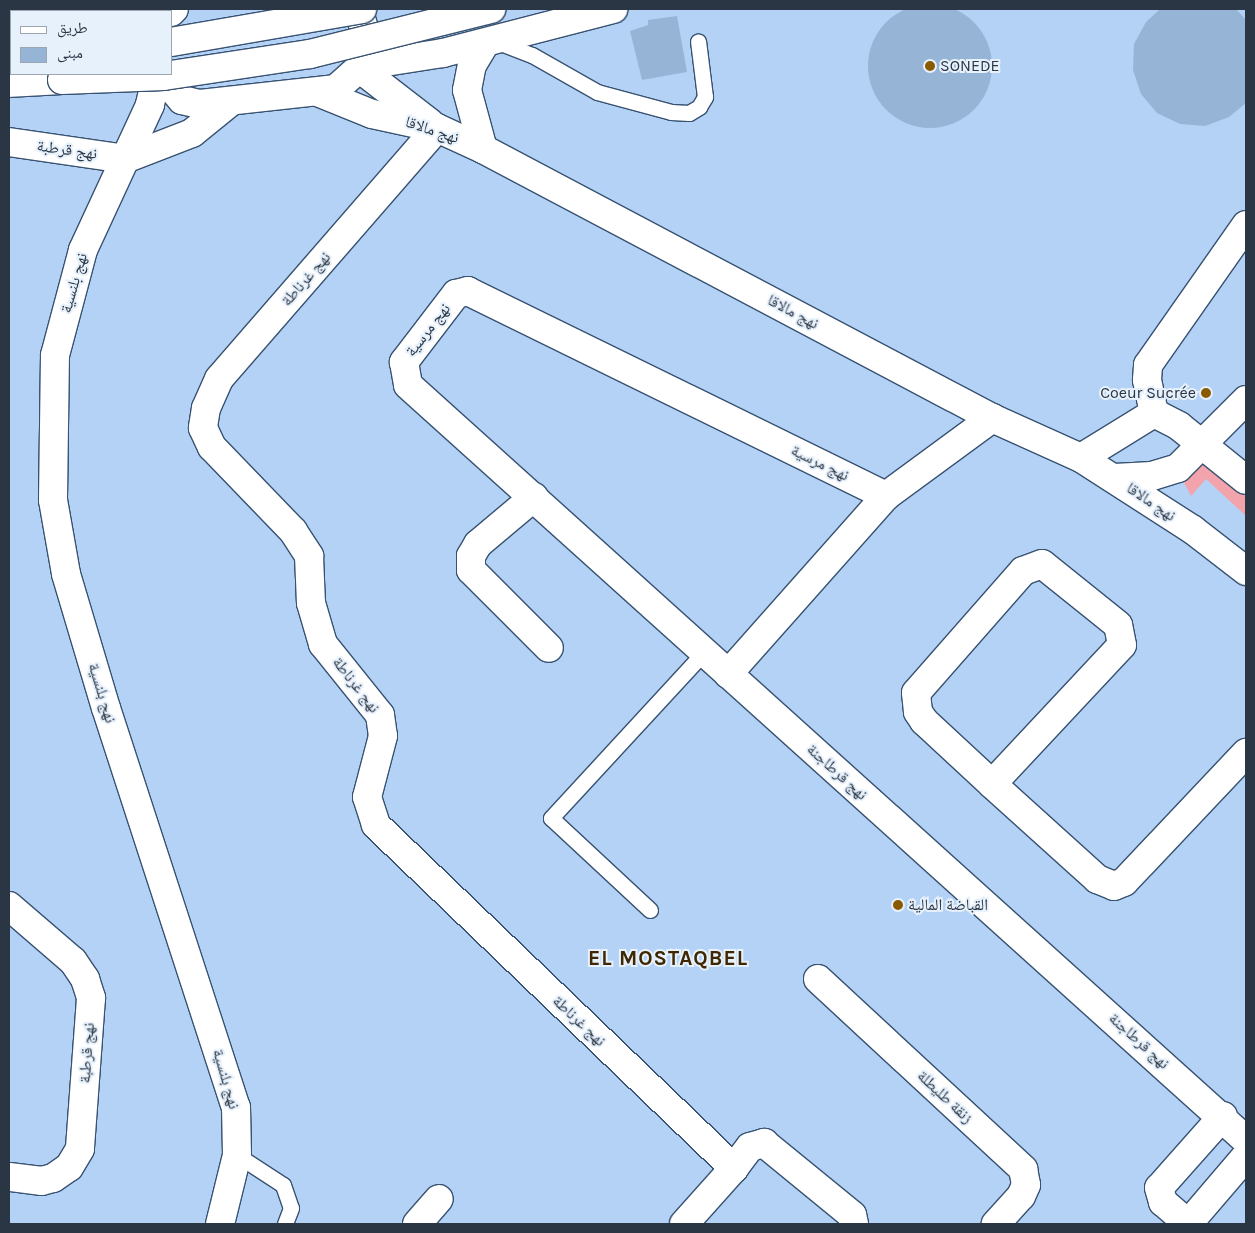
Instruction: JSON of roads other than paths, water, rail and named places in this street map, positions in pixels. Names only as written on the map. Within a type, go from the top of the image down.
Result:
[{"type":"street","points":[[358,9],[367,38],[360,67]]},
{"type":"street","points":[[172,42],[362,9]]},
{"type":"street","points":[[172,75],[310,54],[492,9]]},
{"type":"street","points":[[159,75],[182,100],[200,104],[229,103],[320,93],[336,89],[360,67],[488,42],[613,9]]},
{"type":"street","points":[[483,149],[467,90],[472,65],[488,42]]},
{"type":"street","points":[[360,67],[437,128]]},
{"type":"street","name":"نهج بلنسية","points":[[158,75],[150,105],[83,250],[55,354],[53,500],[66,574],[100,688],[236,1107],[237,1155],[220,1224]]},
{"type":"street","points":[[9,83],[171,75]]},
{"type":"street","name":"نهج مالاقا","points":[[320,93],[372,114],[437,128],[483,149],[992,418],[1081,458],[1114,478],[1246,571]]},
{"type":"street","points":[[125,159],[192,133],[229,103]]},
{"type":"street","name":"نهج غرناطة","points":[[437,128],[219,379],[206,408],[203,428],[212,447],[293,531],[309,556],[311,603],[323,644],[380,715],[384,736],[367,797],[376,825],[734,1168]]},
{"type":"street","name":"نهج قرطبة","points":[[9,142],[125,159]]},
{"type":"street","points":[[1246,225],[1148,364],[1147,380],[1154,413],[1204,445],[1246,480]]},
{"type":"street","name":"نهج مرسية","points":[[728,674],[406,380],[404,362],[456,294],[468,291],[478,295],[886,496]]},
{"type":"street","points":[[1114,478],[1167,473],[1204,445],[1246,400]]},
{"type":"street","points":[[1081,458],[1154,413]]},
{"type":"street","points":[[728,674],[886,496],[992,418]]},
{"type":"street","points":[[534,497],[478,544],[471,556],[471,570],[548,648]]},
{"type":"street","points":[[992,784],[1122,645],[1118,625],[1042,564],[1023,571],[916,693],[916,704],[924,721],[992,784],[1097,879],[1114,886],[1124,882],[1246,753]]},
{"type":"street","name":"نهج قرطاجنة","points":[[728,674],[1223,1116],[1246,1140]]},
{"type":"street","name":"نهج قرطبة","points":[[9,906],[73,961],[85,979],[91,998],[80,1149],[69,1167],[53,1178],[42,1182],[9,1177]]},
{"type":"street","name":"زنقة طليطلة","points":[[818,979],[1023,1169],[1026,1185],[1021,1196],[996,1224]]},
{"type":"street","points":[[1223,1116],[1159,1188],[1162,1202],[1188,1224],[1246,1156]]},
{"type":"street","points":[[684,1224],[734,1168],[750,1147],[764,1143],[852,1215],[854,1224]]},
{"type":"street","points":[[417,1224],[440,1199]]},
{"type":"lane","points":[[488,42],[532,55],[597,92],[671,112],[689,113],[699,108],[705,97],[698,41]]},
{"type":"lane","points":[[650,910],[550,818],[705,651]]},
{"type":"lane","points":[[237,1155],[283,1185],[291,1208],[285,1224]]},
{"type":"place","name":"SONEDE","points":[[930,66]]},
{"type":"place","name":"Coeur Sucrée","points":[[1206,393]]},
{"type":"place","name":"القباضة المالية","points":[[898,905]]},
{"type":"district","name":"EL MOSTAQBEL","points":[[668,958]]}]
